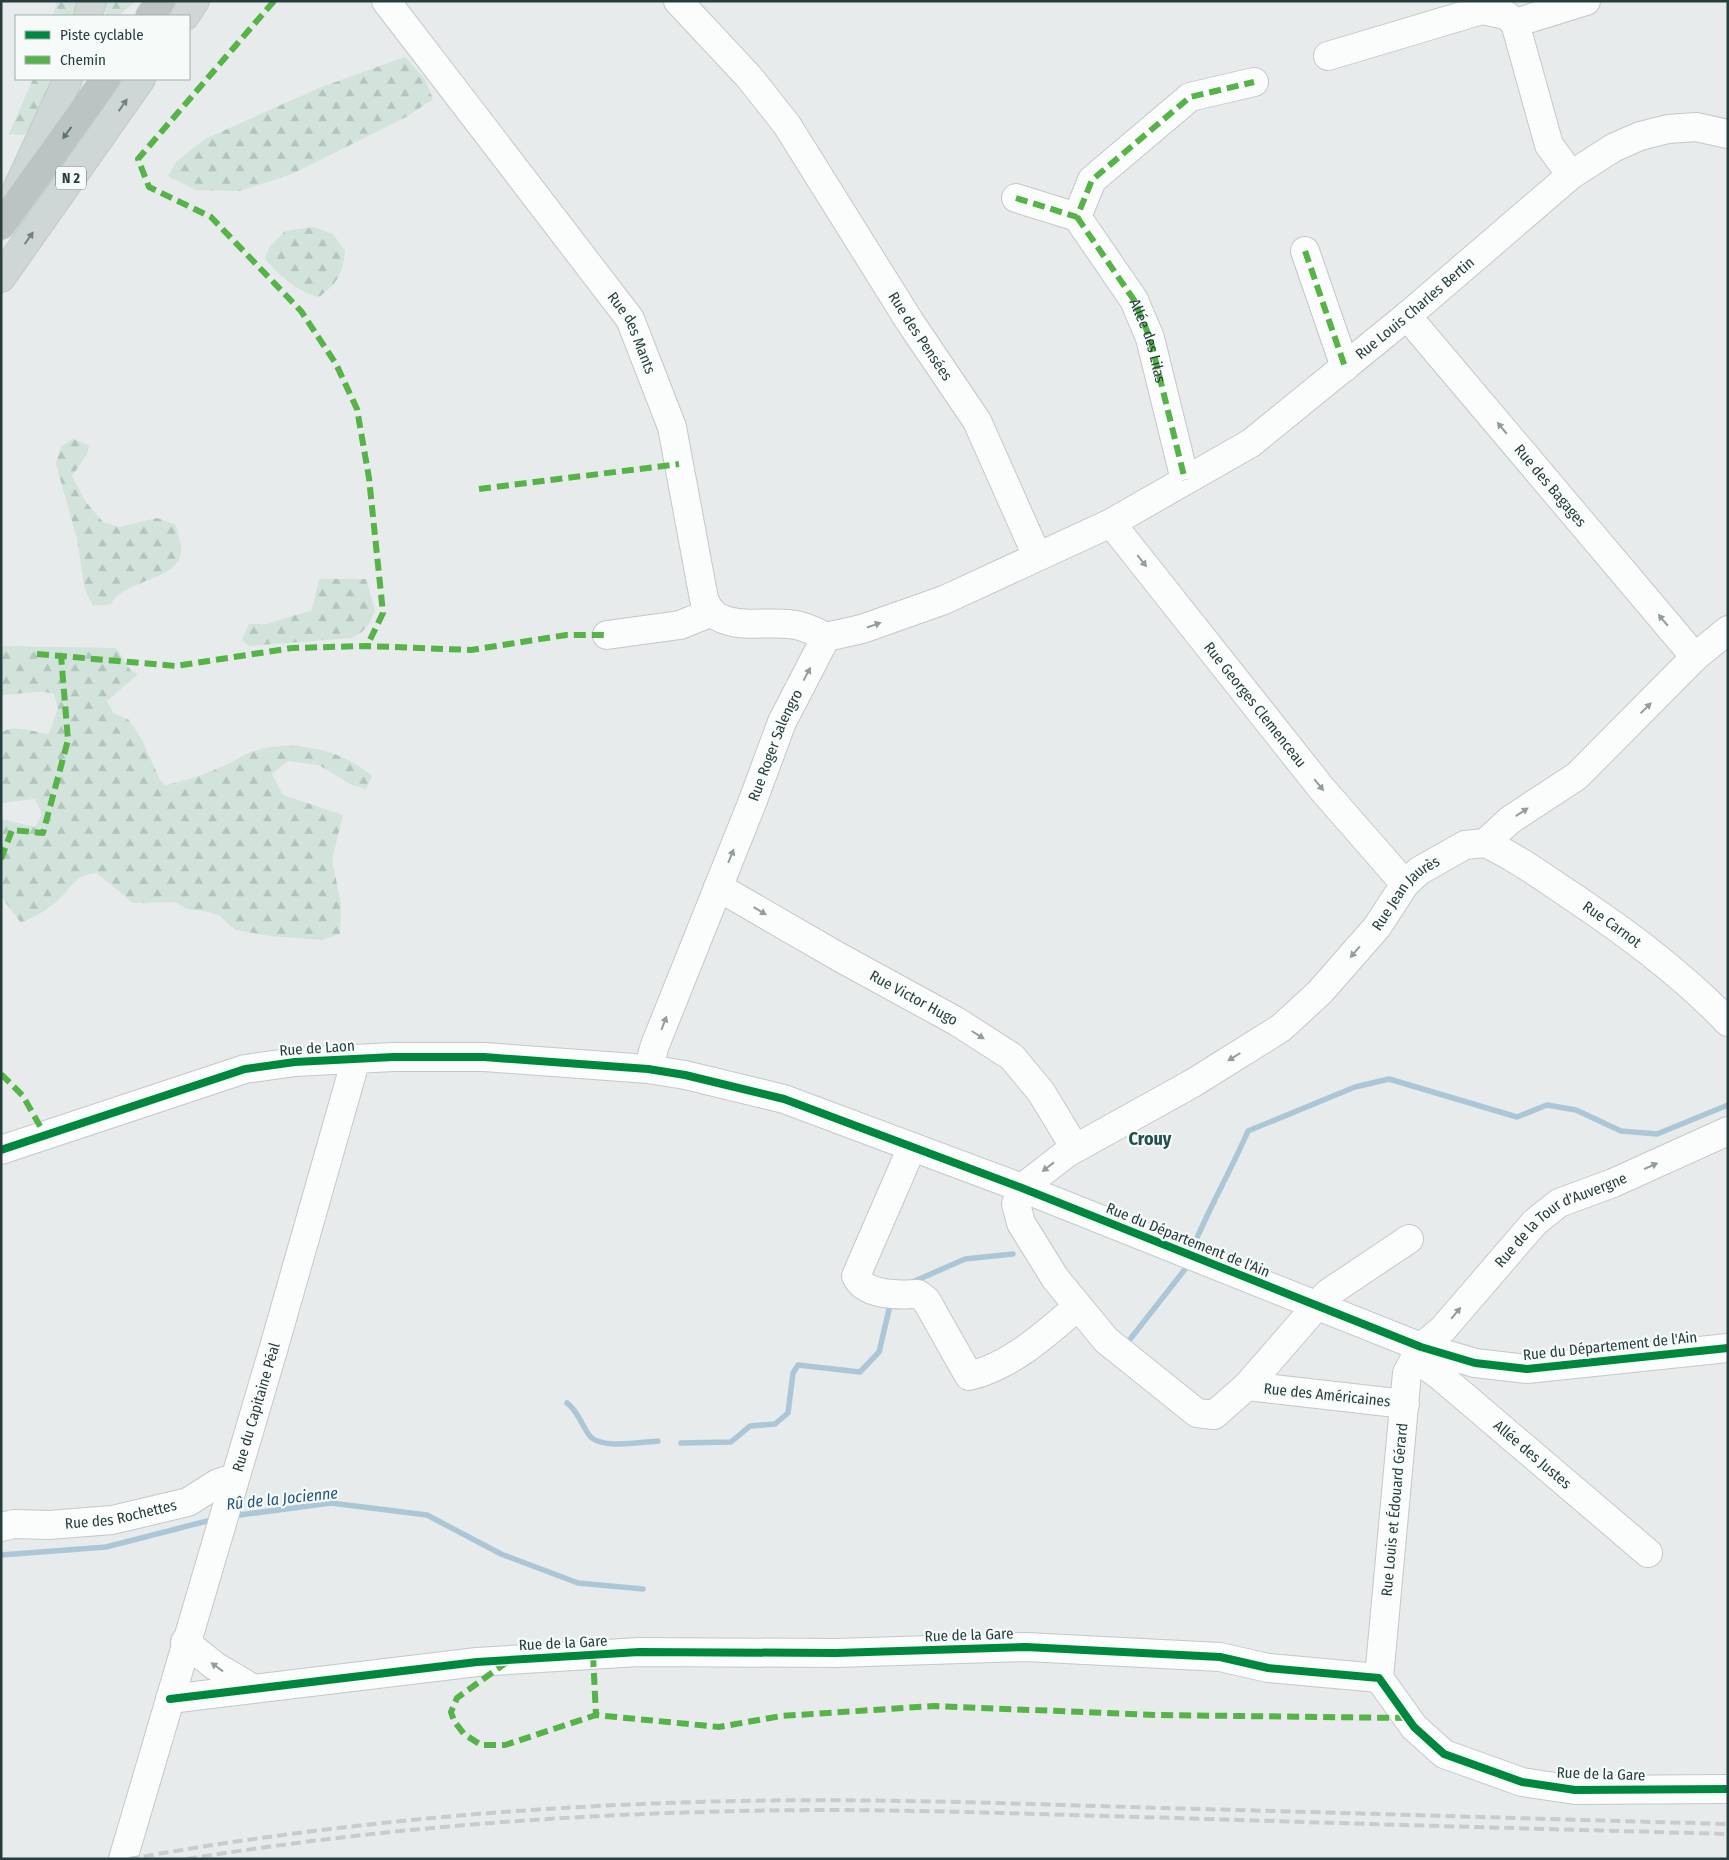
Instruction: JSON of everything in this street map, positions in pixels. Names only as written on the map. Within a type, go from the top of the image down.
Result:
[{"type":"highway","points":[[151,15],[161,1]]},
{"type":"highway","name":"N 2","points":[[1,225],[105,80]]},
{"type":"main road","points":[[88,15],[92,1]]},
{"type":"main road","points":[[186,15],[195,1]]},
{"type":"main road","points":[[1,225],[68,80]]},
{"type":"main road","name":"N 2","points":[[1,278],[140,80]]},
{"type":"street","name":"Rue des Mants","points":[[386,1],[630,319],[672,427],[704,599],[712,612]]},
{"type":"street","name":"Rue des Pensées","points":[[678,1],[749,77],[787,124],[910,322],[976,421],[1037,556]]},
{"type":"street","points":[[1515,23],[1586,1]]},
{"type":"street","points":[[1328,56],[1482,10],[1506,15],[1515,23],[1549,145],[1571,175]]},
{"type":"street","points":[[1016,198],[1077,217],[1092,180],[1190,97],[1254,82]]},
{"type":"street","name":"Rue Louis Charles Bertin","points":[[1037,556],[1111,523],[1250,443],[1407,316],[1571,175],[1613,148],[1640,136],[1668,129],[1696,128],[1728,134]]},
{"type":"street","name":"Allée des Lilas","points":[[1077,217],[1134,300],[1146,331],[1185,480]]},
{"type":"street","points":[[1305,251],[1345,367]]},
{"type":"street","name":"Rue des Bagages","points":[[1407,316],[1695,657]]},
{"type":"street","name":"Rue Georges Clemenceau","points":[[1111,523],[1322,789],[1405,884]]},
{"type":"street","points":[[607,635],[680,625],[712,612],[728,620],[754,625],[790,624],[813,630],[826,637],[862,629],[944,600],[1037,556]]},
{"type":"street","points":[[1485,843],[1510,820],[1577,776],[1695,657],[1728,630]]},
{"type":"street","name":"Rue Roger Salengro","points":[[648,1069],[651,1055],[782,722],[826,637]]},
{"type":"street","name":"Rue Jean Jaurès","points":[[1022,1188],[1075,1148],[1193,1083],[1281,1028],[1320,992],[1377,927],[1405,884],[1432,863],[1465,845],[1485,843]]},
{"type":"street","name":"Rue Carnot","points":[[1485,843],[1507,853],[1628,934],[1704,997],[1728,1022]]},
{"type":"street","name":"Rue Victor Hugo","points":[[718,886],[839,957],[956,1021],[1012,1056],[1041,1092],[1075,1148]]},
{"type":"street","name":"Rue de Laon","points":[[1,1150],[245,1069],[295,1062],[393,1057],[484,1057],[648,1069]]},
{"type":"street","name":"Rue du Capitaine Péal","points":[[125,1850],[185,1642],[228,1504],[356,1059]]},
{"type":"street","name":"Rue du Département de l'Ain","points":[[648,1069],[684,1075],[784,1099],[1022,1188],[1316,1305],[1418,1352],[1474,1363],[1527,1369],[1728,1348]]},
{"type":"street","name":"Rue de la Tour d'Auvergne","points":[[1418,1352],[1443,1329],[1535,1222],[1560,1203],[1612,1183],[1728,1131]]},
{"type":"street","points":[[912,1147],[856,1276],[864,1286],[898,1295],[918,1294],[926,1300],[969,1376],[986,1371],[1038,1341],[1077,1307]]},
{"type":"street","name":"Rue des Américaines","points":[[1022,1188],[1016,1204],[1021,1223],[1055,1278],[1077,1307],[1106,1340],[1197,1413],[1214,1415],[1247,1386],[1405,1404]]},
{"type":"street","points":[[1247,1386],[1327,1294],[1409,1239]]},
{"type":"street","name":"Rue Louis et Édouard Gérard","points":[[1379,1678],[1407,1373],[1418,1352]]},
{"type":"street","name":"Allée des Justes","points":[[1418,1352],[1439,1375],[1648,1553]]},
{"type":"street","name":"Rue des Rochettes","points":[[1,1527],[14,1524],[50,1525],[112,1520],[188,1502],[218,1483],[234,1478]]},
{"type":"street","points":[[185,1642],[215,1666],[252,1688]]},
{"type":"street","name":"Rue de la Gare","points":[[170,1699],[477,1662],[639,1652],[836,1653],[1026,1647],[1220,1657],[1268,1668],[1379,1678],[1414,1727],[1444,1754],[1522,1782],[1576,1790],[1728,1789]]},
{"type":"green space","points":[[57,1],[80,1],[76,15],[53,15]]},
{"type":"green space","points":[[105,1],[136,1],[119,15],[106,15]]},
{"type":"green space","points":[[405,57],[424,78],[433,99],[408,116],[292,174],[239,191],[196,190],[168,176],[176,162],[205,139],[319,88]]},
{"type":"green space","points":[[33,80],[54,80],[39,121],[23,135],[9,134]]},
{"type":"green space","points":[[314,227],[333,234],[345,251],[341,272],[331,287],[319,297],[296,287],[265,259],[269,248],[285,231]]},
{"type":"green space","points":[[73,439],[89,445],[87,454],[72,476],[85,501],[103,522],[119,527],[157,518],[176,525],[180,542],[181,552],[177,562],[170,569],[161,575],[127,589],[111,604],[93,606],[85,590],[77,539],[56,464],[61,446]]},
{"type":"green space","points":[[319,579],[366,579],[375,611],[363,631],[351,638],[249,646],[242,640],[249,624],[266,624],[312,610]]},
{"type":"green space","points":[[1,646],[116,648],[131,671],[138,674],[107,701],[113,713],[128,719],[141,738],[160,780],[166,785],[207,773],[254,751],[288,746],[318,749],[333,753],[347,759],[372,776],[366,789],[352,785],[319,765],[288,761],[272,774],[283,795],[343,815],[332,860],[341,904],[340,934],[322,940],[270,936],[235,930],[220,916],[209,912],[187,909],[175,902],[133,903],[97,873],[79,879],[50,907],[21,923],[1,896],[1,819],[35,827],[42,814],[35,799],[1,803],[1,734],[10,729],[17,728],[49,734],[58,708],[54,694],[35,692],[1,695]]},
{"type":"waterway","points":[[1196,1240],[1248,1131],[1355,1087],[1389,1079],[1517,1117],[1547,1105],[1576,1110],[1621,1131],[1657,1134],[1728,1105]]},
{"type":"waterway","points":[[908,1284],[965,1259],[1013,1254]]},
{"type":"waterway","points":[[1131,1338],[1186,1268]]},
{"type":"waterway","points":[[681,1443],[731,1442],[750,1426],[775,1424],[788,1413],[793,1373],[798,1365],[860,1372],[879,1352],[891,1301]]},
{"type":"waterway","points":[[567,1403],[577,1414],[594,1440],[611,1444],[658,1441]]},
{"type":"waterway","name":"Rû de la Jocienne","points":[[232,1516],[331,1503],[427,1515],[501,1554],[578,1583],[643,1589]]},
{"type":"waterway","name":"Rû de la Jocienne","points":[[1,1555],[106,1547],[215,1519]]},
{"type":"railway","points":[[129,1859],[280,1835],[432,1818],[585,1807],[738,1801],[951,1802],[1728,1824]]},
{"type":"railway","points":[[187,1859],[344,1837],[503,1822],[661,1813],[741,1811],[954,1812],[1728,1834]]},
{"type":"marked path","points":[[274,1],[138,159],[149,187],[211,217],[301,311],[336,364],[357,409],[369,478],[383,613],[367,646]]},
{"type":"marked path","points":[[1016,198],[1077,217],[1092,180],[1190,97],[1254,82]]},
{"type":"marked path","points":[[1077,217],[1134,300],[1150,338],[1185,480]]},
{"type":"marked path","points":[[1305,251],[1345,367]]},
{"type":"marked path","points":[[479,489],[679,464]]},
{"type":"marked path","points":[[37,654],[176,666],[292,648],[367,646],[471,650],[566,635],[607,635]]},
{"type":"marked path","points":[[1,859],[12,830],[43,833],[68,740],[61,655]]},
{"type":"marked path","points":[[1,1074],[23,1096],[45,1135]]},
{"type":"marked path","points":[[593,1655],[596,1715]]},
{"type":"marked path","points":[[507,1662],[457,1698],[451,1712],[454,1721],[464,1734],[481,1745],[505,1745],[596,1715],[719,1727],[781,1716],[934,1706],[1155,1715],[1408,1718]]},
{"type":"cycle path","points":[[1,1150],[245,1069],[295,1062],[393,1057],[484,1057],[648,1069],[685,1075],[784,1099],[1022,1188],[1421,1347],[1475,1363],[1527,1369],[1728,1348]]},
{"type":"cycle path","points":[[170,1699],[477,1662],[639,1652],[836,1653],[1026,1647],[1220,1657],[1268,1668],[1379,1678],[1414,1727],[1444,1754],[1522,1782],[1575,1790],[1728,1789]]},
{"type":"district","name":"Crouy","points":[[1150,1139]]}]
